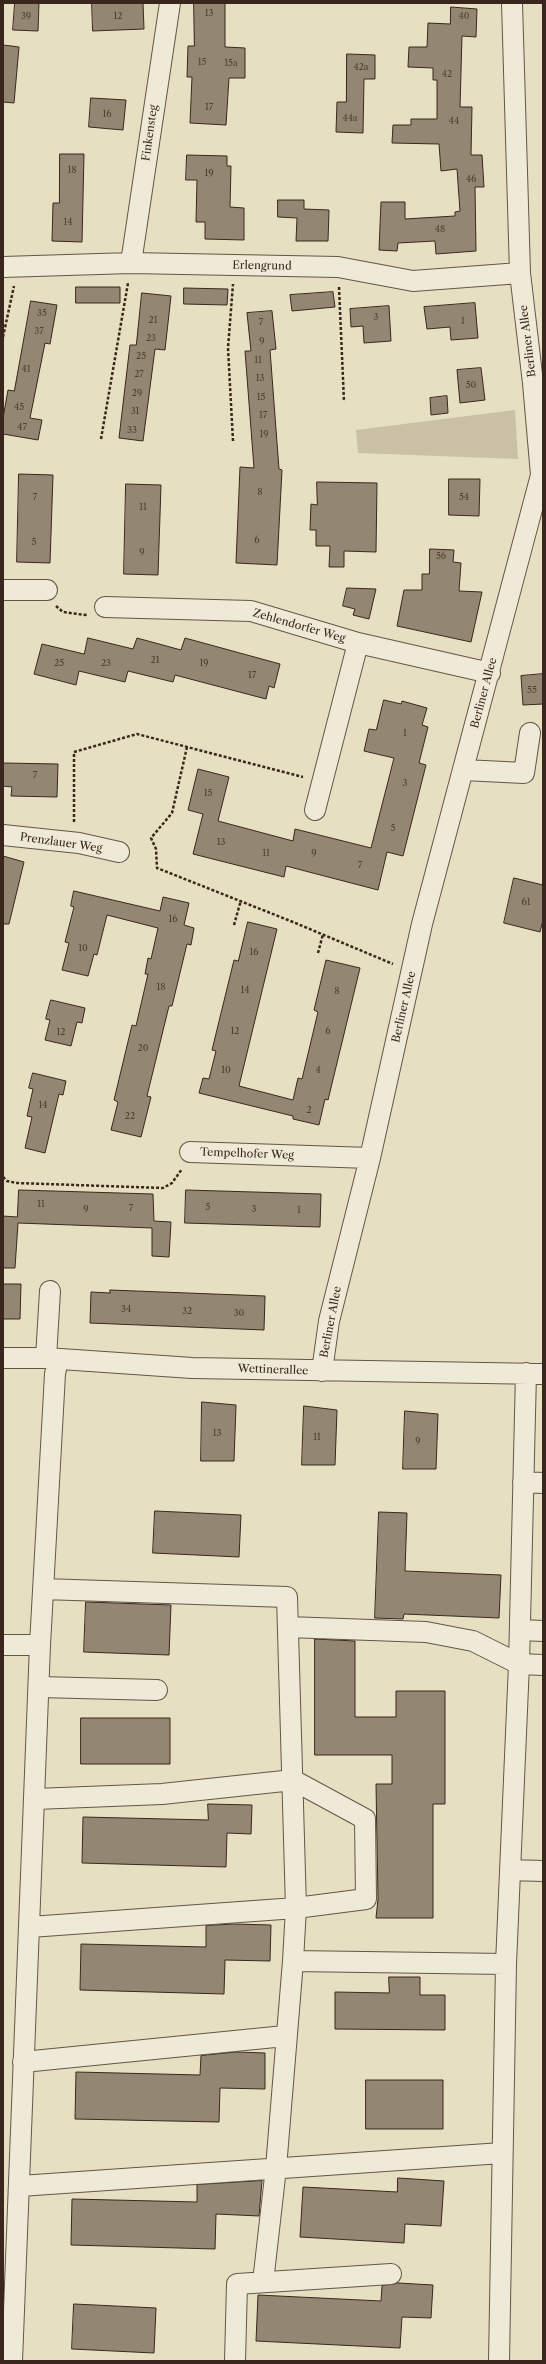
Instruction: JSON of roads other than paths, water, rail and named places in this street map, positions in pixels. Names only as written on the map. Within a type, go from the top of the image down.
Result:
[{"type":"street","name":"Finkensteg","points":[[131,263],[170,3]]},
{"type":"street","name":"Berliner Allee","points":[[322,1372],[329,1321],[370,1158],[412,972],[542,475],[520,273],[512,3]]},
{"type":"street","name":"Erlengrund","points":[[11,266],[131,263],[338,267],[413,281],[520,273]]},
{"type":"street","points":[[3,590],[47,590]]},
{"type":"street","name":"Zehlendorfer Weg","points":[[105,607],[251,611],[358,643],[490,673]]},
{"type":"street","points":[[315,810],[358,643]]},
{"type":"street","points":[[464,770],[524,773],[530,733]]},
{"type":"street","name":"Prenzlauer Weg","points":[[3,835],[74,843],[119,852]]},
{"type":"street","name":"Tempelhofer Weg","points":[[190,1152],[370,1158]]},
{"type":"street","points":[[12,2361],[20,2186],[23,2062],[40,1687],[40,1646],[55,1374],[52,1358],[50,1291]]},
{"type":"street","name":"Wettinerallee","points":[[3,1358],[52,1358],[192,1368],[322,1372],[534,1374]]},
{"type":"street","points":[[499,2361],[506,1964],[521,1630],[523,1482],[534,1374]]},
{"type":"street","points":[[523,1482],[543,1483]]},
{"type":"street","points":[[43,1589],[287,1597],[296,1908],[276,2168],[262,2282]]},
{"type":"street","points":[[288,1626],[426,1632],[473,1641],[519,1664],[543,1665]]},
{"type":"street","points":[[521,1630],[543,1631]]},
{"type":"street","points":[[3,1645],[40,1646]]},
{"type":"street","points":[[40,1687],[157,1690]]},
{"type":"street","points":[[30,1927],[296,1908],[366,1899],[365,1819],[293,1780],[162,1794],[35,1799]]},
{"type":"street","points":[[510,1870],[543,1871]]},
{"type":"street","points":[[293,1961],[506,1964]]},
{"type":"street","points":[[23,2062],[285,2036]]},
{"type":"street","points":[[20,2186],[502,2153]]},
{"type":"street","points":[[235,2361],[237,2284],[391,2274]]}]
